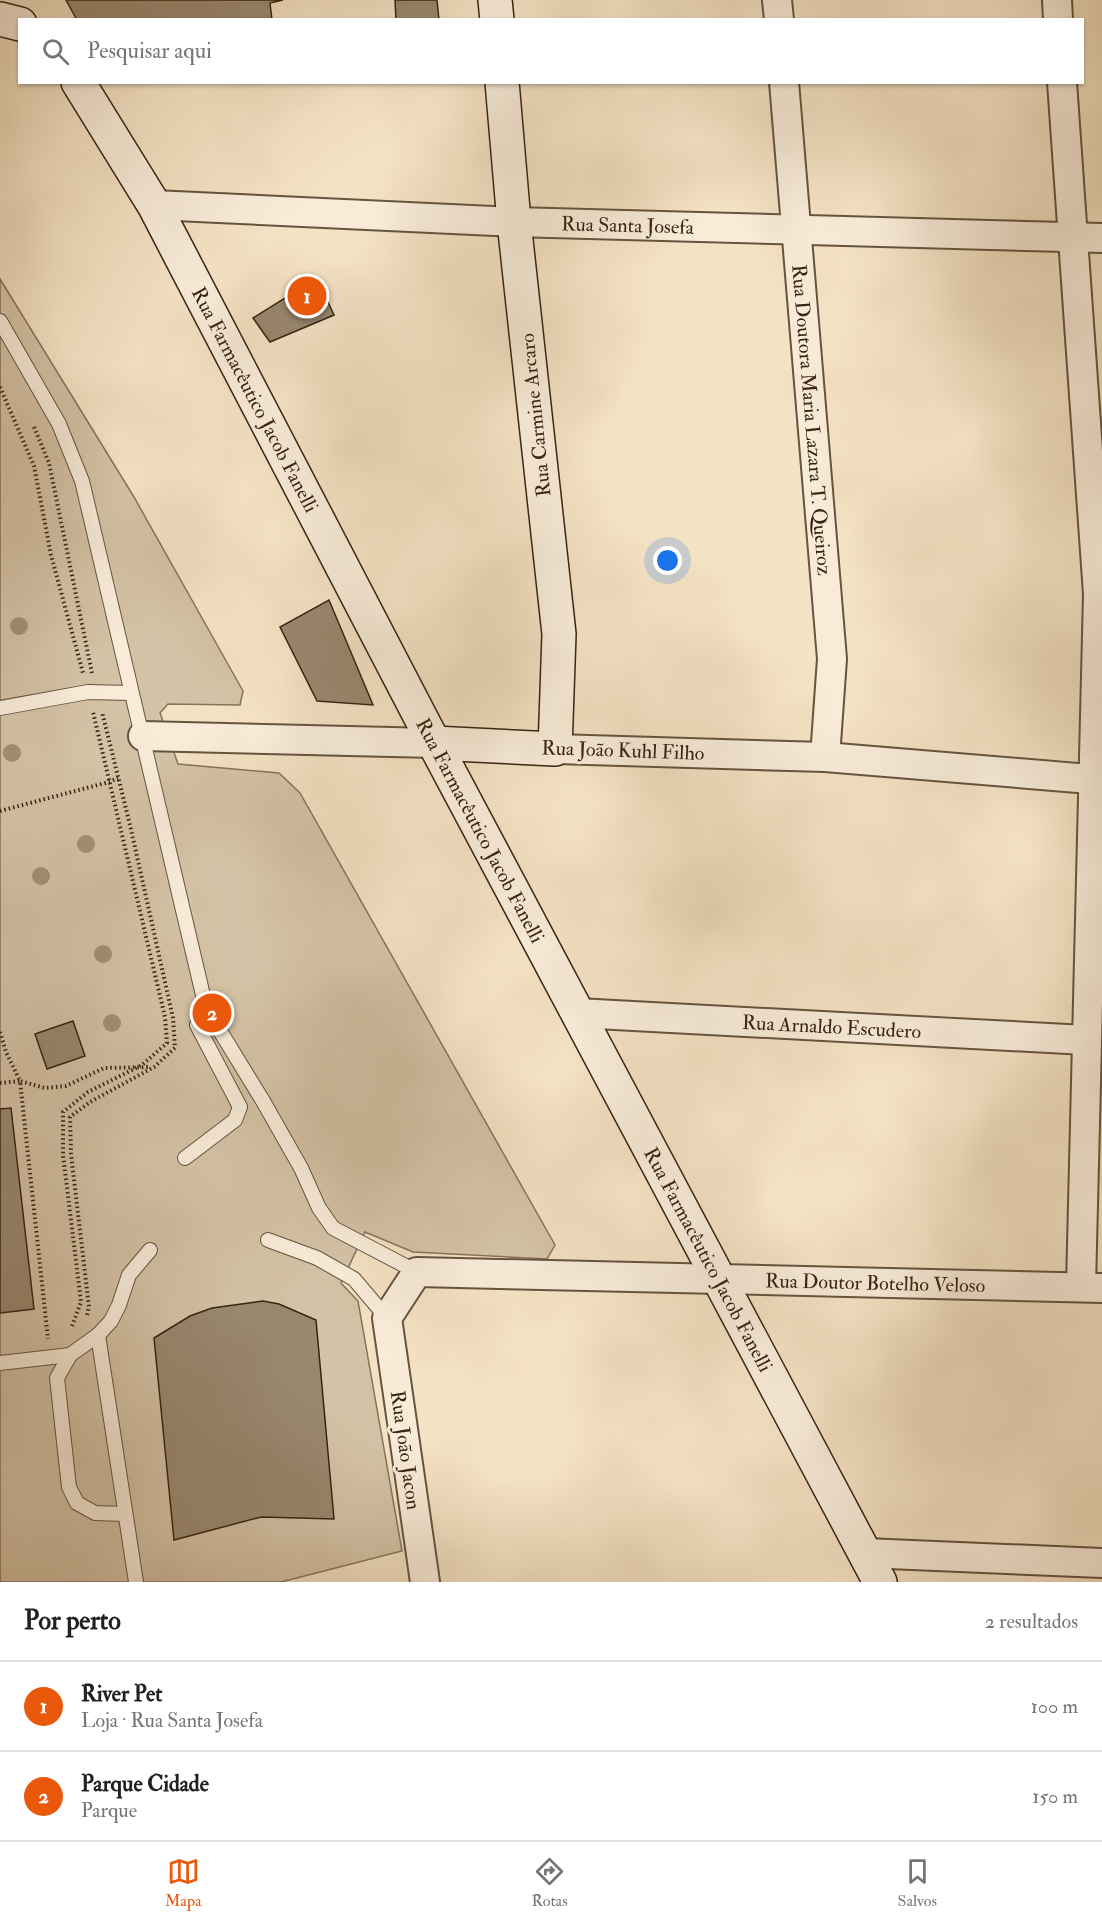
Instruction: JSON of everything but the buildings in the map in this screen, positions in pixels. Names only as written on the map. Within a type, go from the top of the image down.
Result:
[{"type":"main road","points":[[495,0],[497,18]]},
{"type":"main road","points":[[0,19],[18,24]]},
{"type":"main road","name":"Rua Farmacêutico Jacob Fanelli","points":[[79,84],[154,205],[434,743],[880,1582]]},
{"type":"main road","name":"Rua Carmine Arcaro","points":[[502,84],[514,222],[559,634],[555,749]]},
{"type":"main road","name":"Rua João Kuhl Filho","points":[[434,743],[555,749]]},
{"type":"street","points":[[777,0],[779,18]]},
{"type":"street","points":[[1057,0],[1058,18]]},
{"type":"street","name":"Rua Doutora Maria Lazara T. Queiroz","points":[[784,84],[832,659],[825,757]]},
{"type":"street","points":[[1062,84],[1098,594],[1098,780],[1086,1040],[1092,1287]]},
{"type":"street","name":"Rua Santa Josefa","points":[[154,205],[514,222],[1102,238]]},
{"type":"street","name":"Rua João Kuhl Filho","points":[[143,736],[434,743]]},
{"type":"street","name":"Rua João Kuhl Filho","points":[[555,749],[825,757],[1098,780]]},
{"type":"street","name":"Rua Arnaldo Escudero","points":[[577,1013],[1086,1040]]},
{"type":"street","points":[[387,1318],[417,1272]]},
{"type":"street","name":"Rua Doutor Botelho Veloso","points":[[417,1272],[1092,1287]]},
{"type":"street","name":"Rua João Jacon","points":[[387,1318],[425,1582]]},
{"type":"street","points":[[865,1553],[1102,1563]]},
{"type":"lane","points":[[0,321],[59,424],[82,481],[206,1008],[263,1101],[301,1168],[319,1208],[333,1228],[417,1272]]},
{"type":"lane","points":[[0,708],[92,692],[131,693]]},
{"type":"lane","points":[[185,1158],[235,1120],[240,1107],[197,1025],[206,1008]]},
{"type":"lane","points":[[286,1169],[301,1168]]},
{"type":"lane","points":[[268,1240],[316,1258],[354,1280],[387,1318]]},
{"type":"lane","points":[[124,1514],[95,1514],[77,1503],[69,1487],[57,1378],[70,1355],[98,1335],[111,1321],[129,1275],[150,1250]]},
{"type":"lane","points":[[98,1335],[136,1582]]},
{"type":"lane","points":[[0,1363],[70,1355]]},
{"type":"path","points":[[0,387],[34,466],[51,555],[118,778],[173,1018],[176,1048],[154,1067],[90,1102],[70,1117],[70,1154],[89,1307],[84,1324]]},
{"type":"path","points":[[30,420],[49,463],[109,782],[165,1017],[167,1043],[137,1068],[88,1092],[63,1112],[63,1155],[81,1302],[73,1326],[66,1334]]},
{"type":"path","points":[[0,811],[118,778]]},
{"type":"path","points":[[0,1032],[6,1052],[20,1081],[49,1347]]},
{"type":"path","points":[[0,1083],[20,1081],[45,1088],[66,1086],[104,1068],[154,1067]]},
{"type":"shaded area","points":[[0,279],[134,497],[243,691],[240,705],[168,704],[160,713],[178,764],[279,773],[300,793],[555,1245],[547,1259],[413,1252],[365,1232],[341,1283],[358,1301],[402,1551],[281,1582],[0,1582]]},
{"type":"place","name":"River Pet","points":[[307,296]]},
{"type":"place","name":"Parque Cidade","points":[[212,1013]]}]
